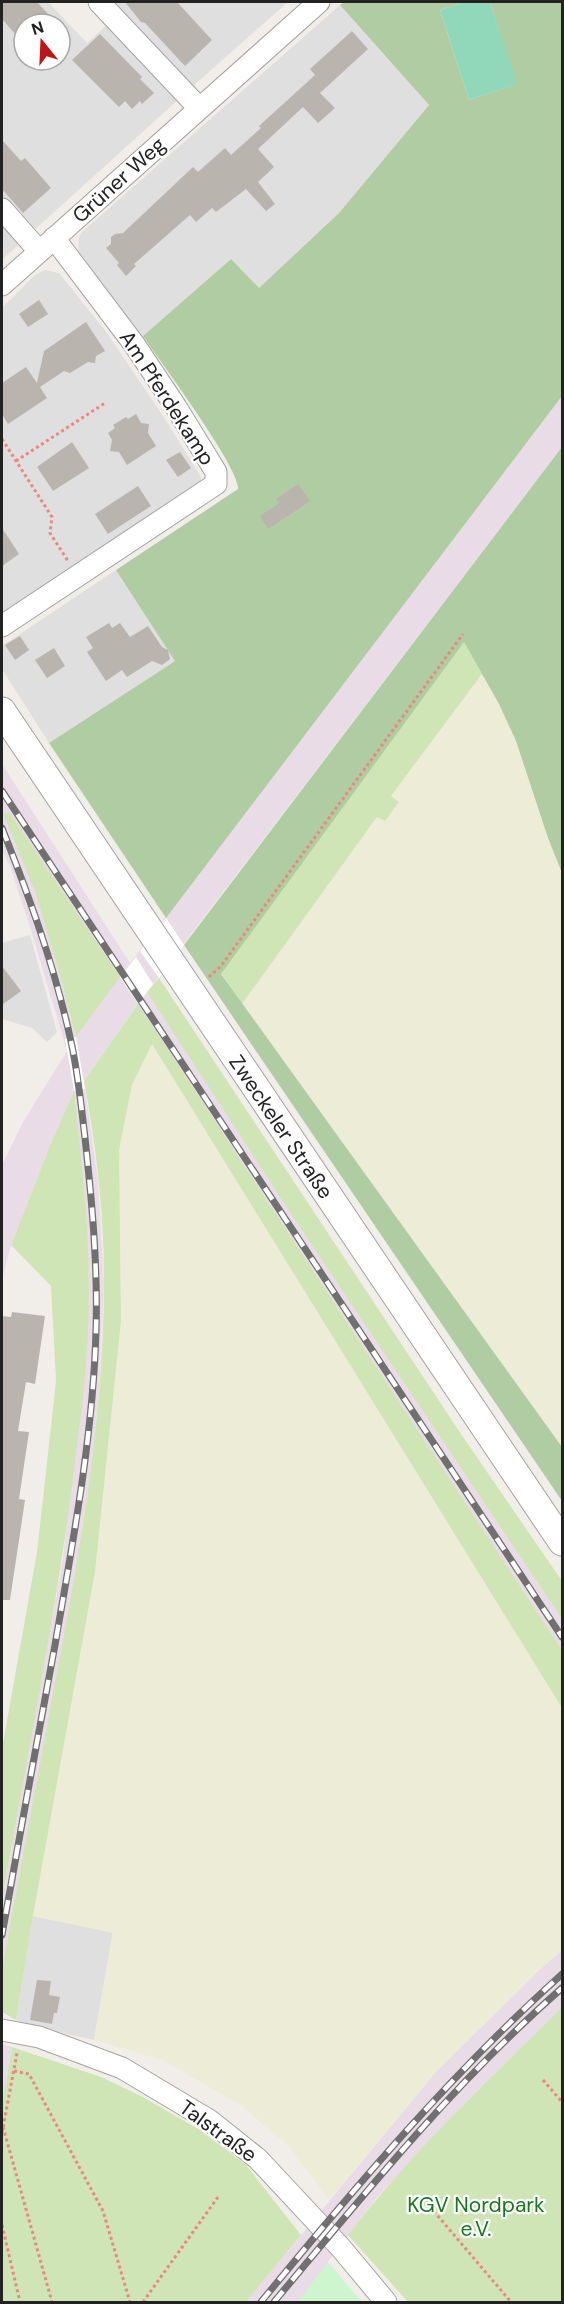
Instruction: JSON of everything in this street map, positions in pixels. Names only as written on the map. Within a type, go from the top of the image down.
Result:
[{"type":"street","points":[[99,2],[199,108]]},
{"type":"street","name":"Grüner Weg","points":[[2,285],[319,2]]},
{"type":"street","points":[[2,209],[47,244]]},
{"type":"street","name":"Am Pferdekamp","points":[[2,626],[216,484],[216,472],[134,344],[47,244]]},
{"type":"street","name":"Zweckeler Straße","points":[[2,711],[562,1542]]},
{"type":"street","name":"Talstraße","points":[[11,2032],[39,2037],[122,2068],[209,2120],[258,2159],[341,2248],[386,2302]]},
{"type":"path","points":[[16,461],[105,403]]},
{"type":"path","points":[[2,440],[52,517],[50,532],[77,576]]},
{"type":"path","points":[[189,990],[221,966],[463,634]]},
{"type":"path","points":[[2,2133],[14,2071],[11,2032]]},
{"type":"path","points":[[14,2071],[29,2074],[93,2191],[110,2228],[130,2302]]},
{"type":"path","points":[[543,2080],[562,2102]]},
{"type":"path","points":[[3,2127],[52,2302]]},
{"type":"path","points":[[143,2302],[218,2197]]},
{"type":"path","points":[[426,2202],[511,2302]]},
{"type":"path","points":[[2,2225],[20,2302]]},
{"type":"shaded area","points":[[2,2],[48,2],[58,12],[12,12],[12,72],[72,72],[72,27],[87,43],[110,22],[180,98],[31,233],[2,201]]},
{"type":"shaded area","points":[[114,2],[288,2],[193,86]]},
{"type":"shaded area","points":[[340,5],[429,105],[339,213],[258,289],[231,259],[143,336],[78,254],[79,237],[83,231]]},
{"type":"shaded area","points":[[2,226],[18,245],[2,260]]},
{"type":"shaded area","points":[[45,270],[59,273],[107,333],[161,413],[201,480],[2,612],[2,308],[35,275]]},
{"type":"shaded area","points":[[562,396],[562,447],[147,992],[562,1619],[562,1650],[137,1005],[84,1081],[98,1181],[104,1279],[99,1391],[79,1559],[2,1969],[2,1900],[63,1559],[88,1330],[84,1183],[73,1093],[11,1245],[2,1279],[2,1165],[23,1122],[67,1051],[31,930],[10,866],[2,850],[2,764],[130,963]],"holes":[[[5,815],[119,977],[76,1037],[34,889]]]},
{"type":"shaded area","points":[[116,570],[176,660],[49,743],[2,669],[2,646]]},
{"type":"shaded area","points":[[30,935],[57,1032],[47,1042],[32,1028],[2,1019],[2,943]]},
{"type":"shaded area","points":[[33,1916],[113,1932],[94,2040],[36,2027],[16,2020]]},
{"type":"shaded area","points":[[562,1950],[562,2007],[467,2101],[377,2197],[298,2302],[246,2302],[434,2074]]},
{"type":"shaded area","points":[[2,2044],[12,2047],[2,2104]]},
{"type":"green space","points":[[344,2],[465,2],[440,10],[469,100],[516,84],[490,2],[562,2],[562,396],[166,918],[49,743],[175,661],[116,570],[238,489],[235,477],[213,438],[143,336],[231,259],[259,288],[339,213],[429,105],[340,5]]},
{"type":"green space","points":[[465,2],[490,2],[517,84],[469,100],[440,10]]},
{"type":"green space","points":[[562,447],[562,873],[516,741],[499,704],[464,642],[221,974],[562,1447],[562,1501],[184,945]]},
{"type":"green space","points":[[464,641],[482,674],[391,796],[399,802],[385,821],[377,817],[242,1004],[221,973]]},
{"type":"green space","points":[[482,674],[516,741],[562,873],[562,1447],[242,1004],[377,817],[398,802],[390,797]]},
{"type":"green space","points":[[9,812],[120,977],[76,1037],[34,889],[4,815]]},
{"type":"green space","points":[[159,978],[463,1437],[562,1581],[562,1619],[282,1200],[147,992]]},
{"type":"green space","points":[[138,1004],[562,1650],[562,1708],[152,1044],[132,1085],[119,1150],[121,1321],[95,1572],[16,2020],[2,2012],[2,1969],[73,1587],[89,1485],[100,1382],[103,1331],[103,1229],[96,1154],[84,1081]]},
{"type":"green space","points":[[152,1044],[562,1708],[562,1950],[434,2074],[329,2200],[288,2146],[242,2106],[162,2060],[94,2040],[113,1933],[33,1916],[95,1572],[121,1321],[119,1150],[132,1085]]},
{"type":"green space","points":[[74,1091],[88,1241],[89,1301],[84,1384],[59,1579],[2,1900],[2,1749],[37,1552],[56,1381],[51,1286],[11,1245]]},
{"type":"green space","name":"KGV Nordpark e.V.","points":[[562,2007],[562,2302],[408,2302],[348,2235],[372,2204],[424,2146]]},
{"type":"green space","points":[[12,2047],[101,2077],[141,2096],[200,2130],[246,2165],[301,2235],[246,2302],[2,2302],[2,2104]]},
{"type":"green space","points":[[328,2262],[362,2302],[298,2302]]},
{"type":"pier","points":[[166,918],[184,945],[159,978],[140,951]]},
{"type":"pier","points":[[136,957],[153,984],[138,1004],[120,977]]},
{"type":"pier","points":[[76,1037],[85,1089],[74,1091],[65,1039]]},
{"type":"building","points":[[2,2],[37,2],[46,12],[12,12],[12,30],[2,19]]},
{"type":"building","points":[[125,2],[177,2],[212,40],[185,66],[145,23],[141,22]]},
{"type":"building","points":[[352,31],[368,49],[320,93],[335,108],[318,123],[303,107],[258,149],[274,167],[258,182],[275,204],[266,211],[246,189],[216,212],[212,208],[196,222],[190,215],[134,264],[136,266],[126,276],[117,265],[119,263],[106,248],[111,244],[111,237],[123,233],[193,167],[198,172],[225,148],[231,155],[315,75],[310,69]]},
{"type":"building","points":[[100,34],[142,77],[140,79],[154,93],[142,104],[140,101],[132,109],[125,101],[119,107],[72,60]]},
{"type":"building","points":[[2,140],[21,161],[25,158],[51,188],[23,213],[2,189]]},
{"type":"building","points":[[39,300],[48,314],[28,327],[19,314]]},
{"type":"building","points":[[86,322],[105,351],[96,356],[95,363],[88,362],[70,373],[64,371],[40,387],[47,398],[8,424],[2,414],[2,383],[26,367],[37,383],[44,351]]},
{"type":"building","points":[[136,414],[141,423],[149,424],[148,433],[156,446],[127,465],[119,452],[110,451],[112,440],[108,433],[115,428],[113,425]]},
{"type":"building","points":[[72,442],[89,468],[53,491],[37,467]]},
{"type":"building","points":[[180,452],[191,468],[178,477],[166,460]]},
{"type":"building","points":[[298,484],[310,501],[268,529],[260,516],[279,503],[276,499]]},
{"type":"building","points":[[138,486],[151,506],[108,534],[95,514]]},
{"type":"building","points":[[2,528],[19,554],[2,566]]},
{"type":"building","points":[[109,623],[112,628],[120,623],[130,637],[148,626],[162,647],[168,650],[170,659],[162,665],[152,661],[127,677],[122,670],[106,681],[87,652],[93,648],[86,637]]},
{"type":"building","points":[[20,636],[29,650],[15,660],[5,645]]},
{"type":"building","points":[[54,648],[65,666],[47,678],[35,660]]},
{"type":"building","points":[[2,966],[21,991],[2,1005]]},
{"type":"building","points":[[12,1312],[45,1316],[35,1384],[26,1382],[18,1431],[29,1432],[19,1499],[25,1500],[10,1600],[2,1600],[2,1316],[11,1317]]},
{"type":"building","points":[[37,1980],[51,1981],[49,1995],[60,1997],[52,2024],[30,2020]]},
{"type":"railway","points":[[2,791],[562,1637]]},
{"type":"railway","points":[[2,828],[49,957],[73,1050],[90,1186],[96,1307],[91,1410],[81,1488],[69,1567],[2,1935]]},
{"type":"railway","points":[[261,2302],[405,2132],[481,2051],[562,1974]]},
{"type":"railway","points":[[274,2302],[412,2139],[485,2061],[562,1988]]}]
